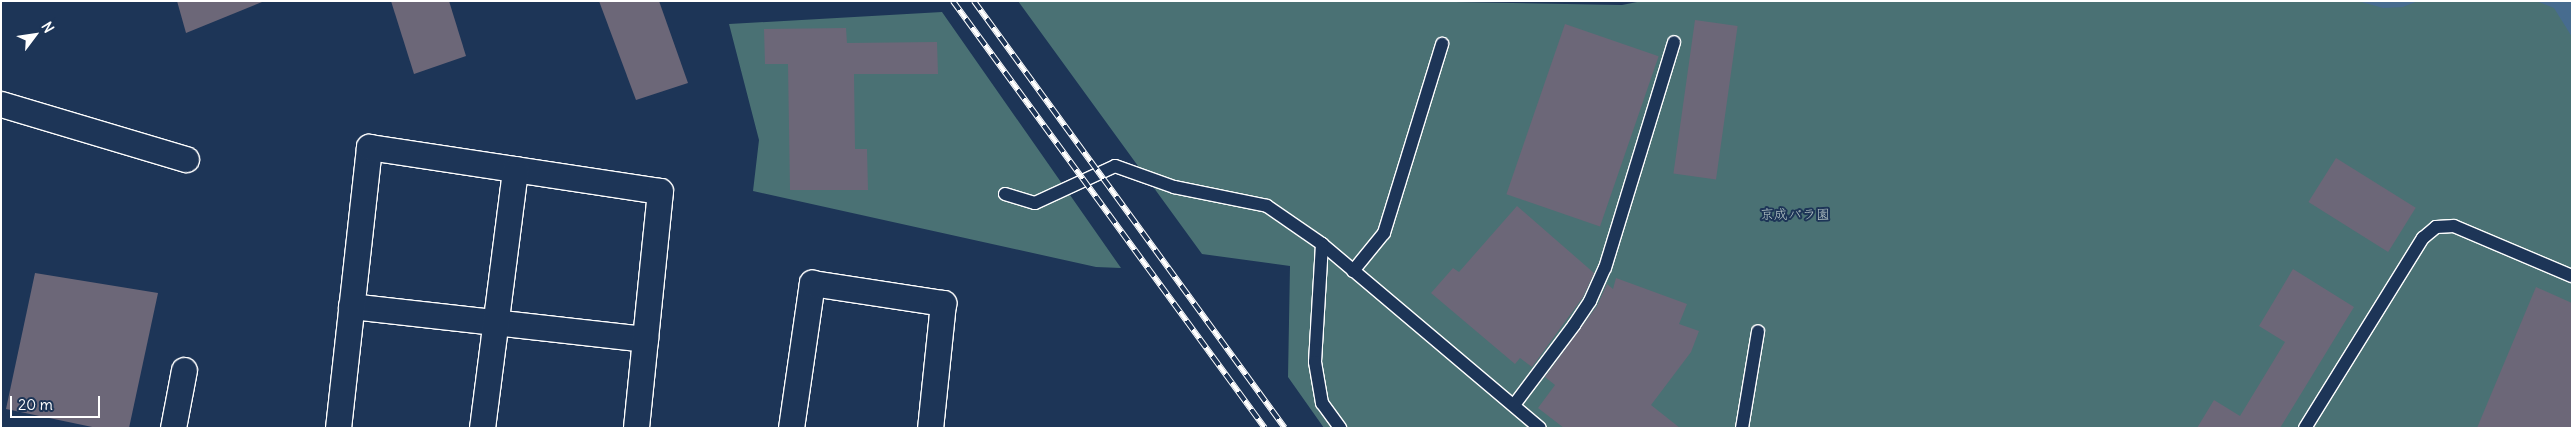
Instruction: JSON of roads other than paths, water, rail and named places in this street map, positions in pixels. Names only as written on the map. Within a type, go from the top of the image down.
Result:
[{"type":"street","points":[[1,104],[186,159]]},
{"type":"street","points":[[338,428],[369,147],[660,191],[636,428]]},
{"type":"street","points":[[482,428],[497,323],[515,169]]},
{"type":"street","points":[[792,428],[812,283],[944,303],[930,428]]},
{"type":"street","points":[[352,306],[645,339]]},
{"type":"street","points":[[173,428],[184,370]]},
{"type":"lane","points":[[1514,405],[1590,301],[1605,268],[1674,42]]},
{"type":"lane","points":[[1354,271],[1384,233],[1442,44]]},
{"type":"lane","points":[[1005,194],[1035,202],[1115,166],[1174,187],[1267,206],[1322,244],[1540,428]]},
{"type":"lane","points":[[2305,428],[2423,238],[2436,227],[2454,226],[2572,276]]},
{"type":"lane","points":[[1322,244],[1315,362],[1322,403],[1340,428]]},
{"type":"lane","points":[[1742,428],[1758,331]]},
{"type":"water","points":[[2358,1],[2418,1],[2403,7],[2383,8]]},
{"type":"water","points":[[2536,1],[2572,1],[2572,37],[2554,8]]},
{"type":"railway","points":[[953,1],[1265,428]]},
{"type":"railway","points":[[974,1],[1285,428]]},
{"type":"park label","name":"京成バラ園","points":[[1795,214]]}]
